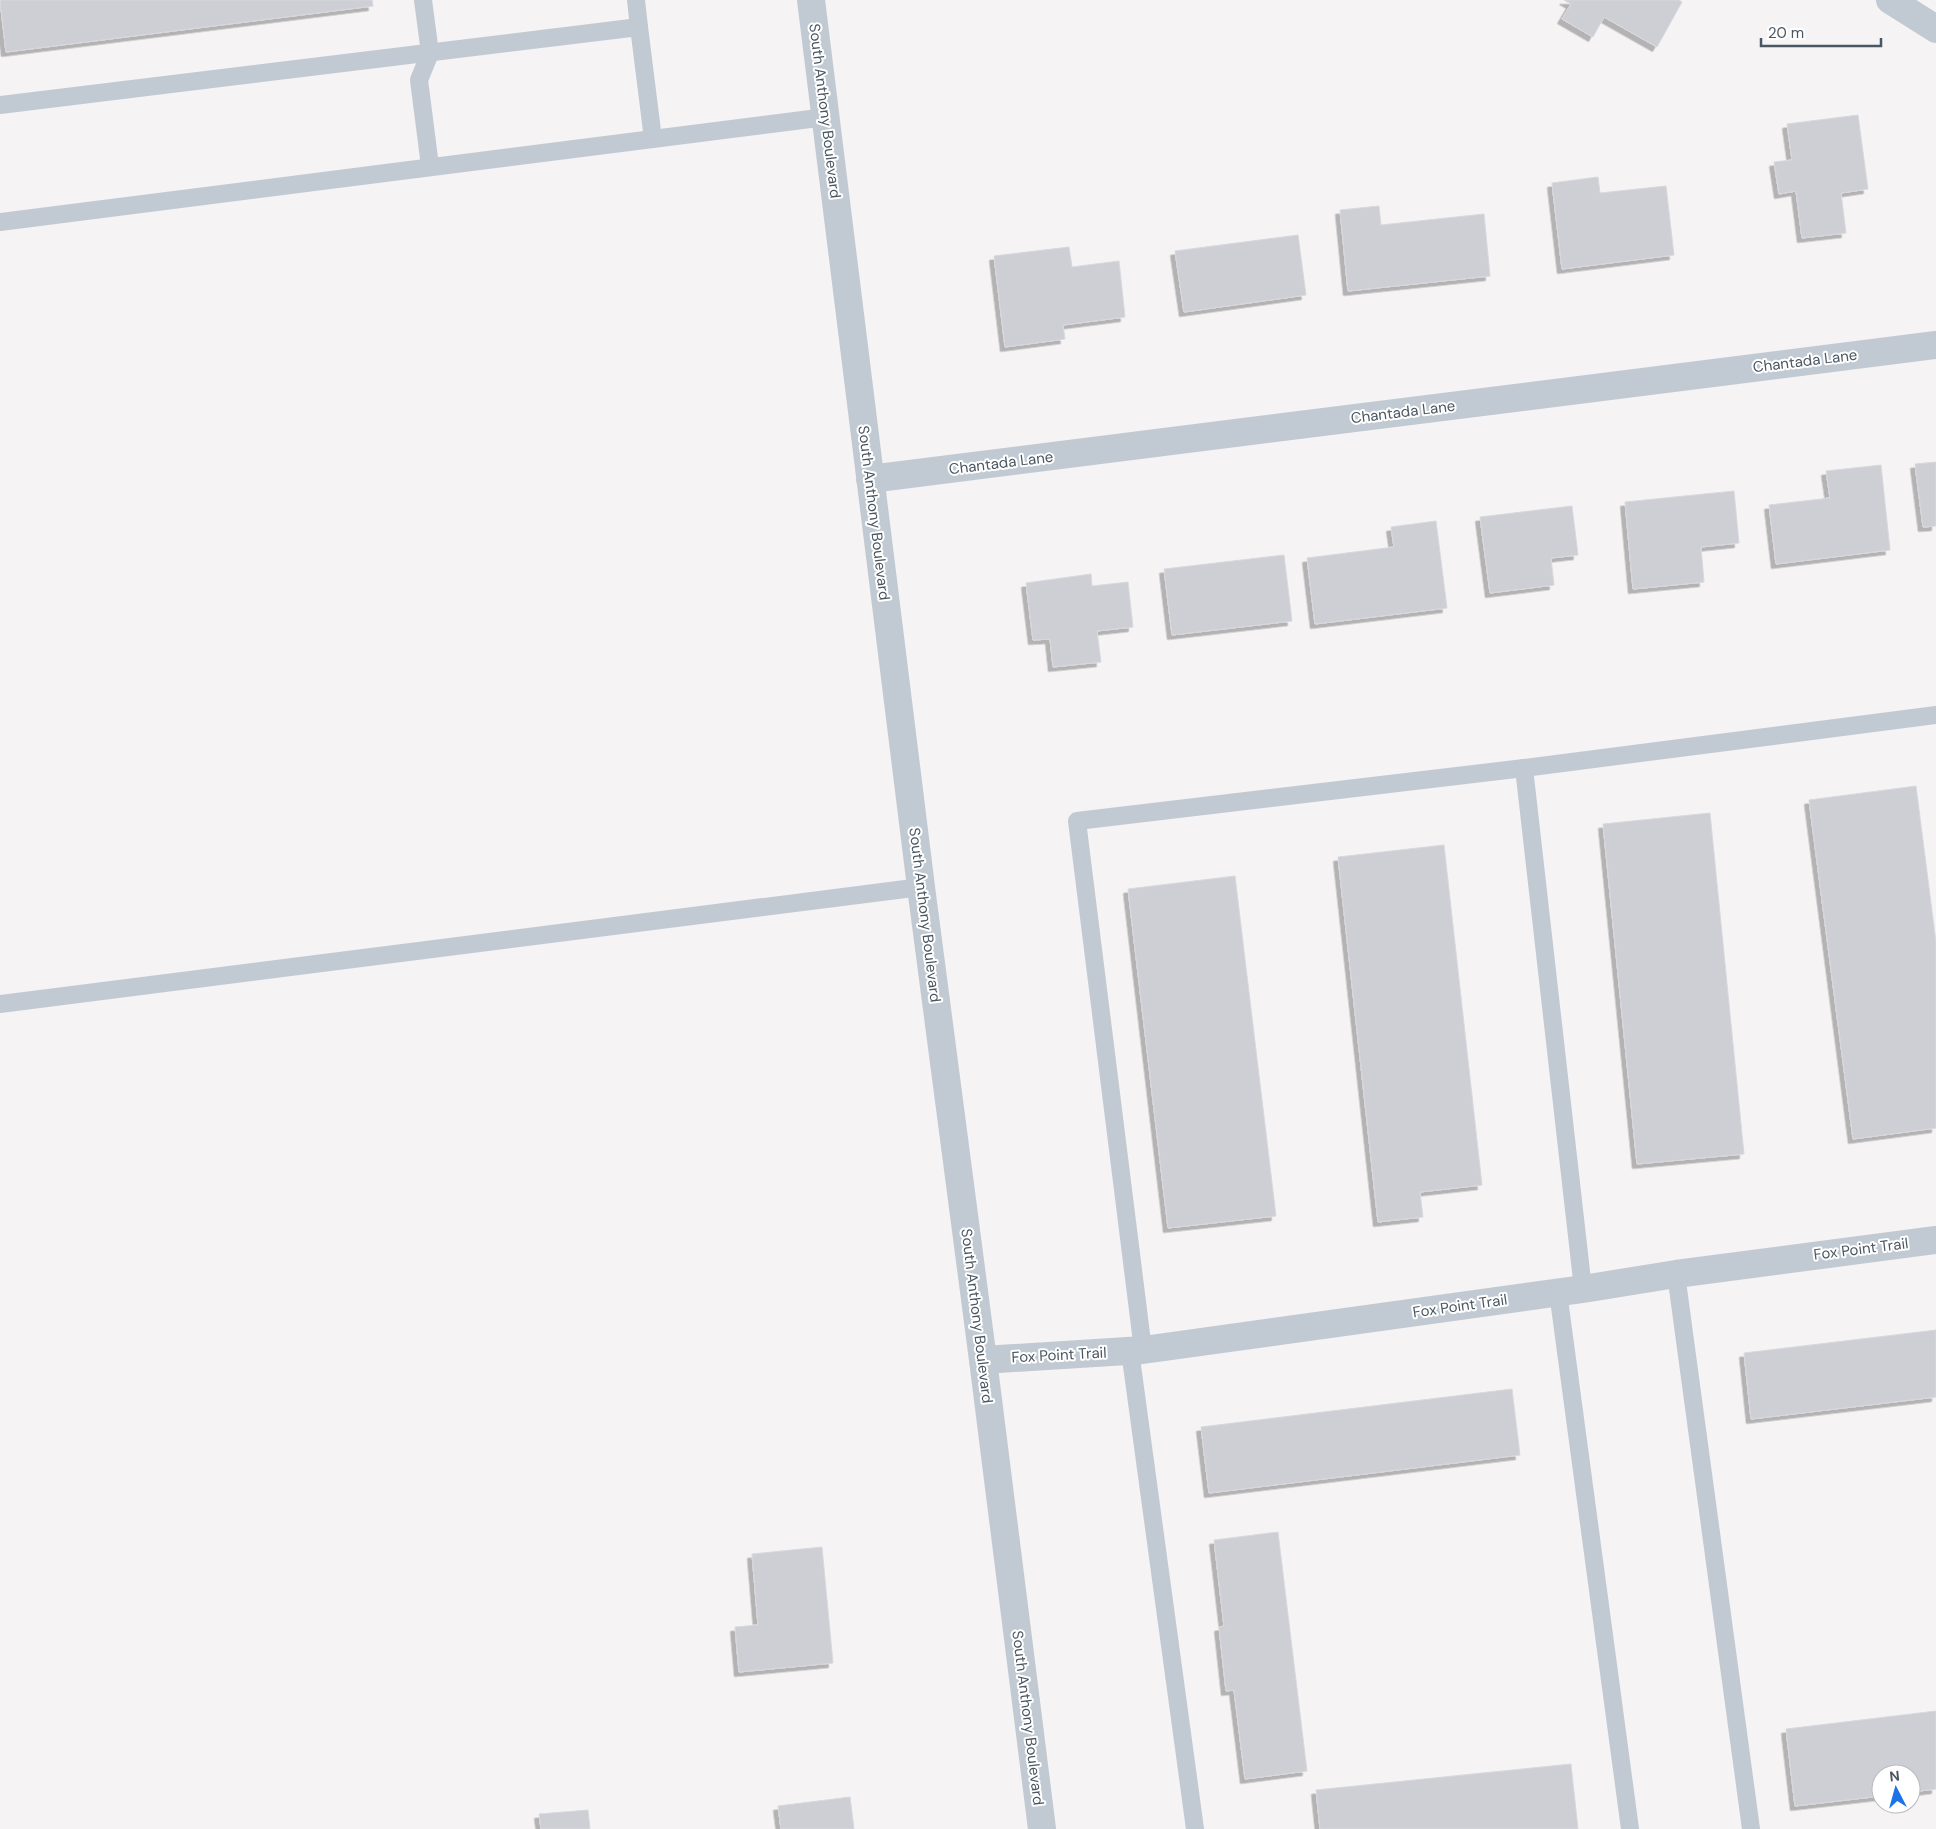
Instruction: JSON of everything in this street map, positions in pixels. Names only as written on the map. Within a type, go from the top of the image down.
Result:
[{"type":"street","name":"South Anthony Boulevard","points":[[811,0],[921,887],[1042,1829]]},
{"type":"street","points":[[1890,0],[1936,30]]},
{"type":"street","name":"Chantada Lane","points":[[870,480],[1936,345]]},
{"type":"street","name":"Fox Point Trail","points":[[983,1360],[1136,1350],[1676,1274],[1936,1240]]},
{"type":"lane","points":[[423,0],[430,53],[419,80],[430,166]]},
{"type":"lane","points":[[636,0],[653,139]]},
{"type":"lane","points":[[0,105],[639,27]]},
{"type":"lane","points":[[0,222],[826,116]]},
{"type":"lane","points":[[1195,1829],[1136,1350],[1077,821],[1524,768],[1936,716]]},
{"type":"lane","points":[[1524,768],[1571,1290],[1630,1829]]},
{"type":"lane","points":[[0,1004],[921,887]]},
{"type":"lane","points":[[1676,1274],[1751,1829]]},
{"type":"building","points":[[0,0],[372,0],[373,6],[6,52]]},
{"type":"building","points":[[1564,0],[1679,0],[1682,2],[1657,47],[1604,17],[1593,37],[1562,19],[1571,4]]},
{"type":"building","points":[[1858,115],[1868,189],[1841,193],[1846,233],[1802,238],[1796,191],[1779,194],[1774,162],[1792,160],[1787,124]]},
{"type":"building","points":[[1598,177],[1600,193],[1666,186],[1674,255],[1562,269],[1552,183]]},
{"type":"building","points":[[1379,206],[1381,225],[1484,214],[1490,276],[1348,291],[1340,210]]},
{"type":"building","points":[[1298,235],[1306,295],[1184,312],[1175,251]]},
{"type":"building","points":[[1069,247],[1072,267],[1119,261],[1125,317],[1063,325],[1065,339],[1005,347],[994,256]]},
{"type":"building","points":[[1936,462],[1936,526],[1923,527],[1915,464]]},
{"type":"building","points":[[1881,465],[1890,550],[1776,564],[1769,505],[1830,498],[1826,471]]},
{"type":"building","points":[[1734,491],[1739,543],[1701,547],[1704,582],[1633,589],[1625,502]]},
{"type":"building","points":[[1572,506],[1578,555],[1551,558],[1554,585],[1490,593],[1480,517]]},
{"type":"building","points":[[1436,521],[1447,608],[1315,624],[1307,558],[1394,547],[1391,527]]},
{"type":"building","points":[[1284,555],[1292,621],[1172,635],[1164,569]]},
{"type":"building","points":[[1091,574],[1092,586],[1128,582],[1133,627],[1097,631],[1101,662],[1053,667],[1050,639],[1033,640],[1026,583]]},
{"type":"building","points":[[1916,786],[1936,942],[1936,1128],[1853,1139],[1809,800]]},
{"type":"building","points":[[1710,813],[1744,1154],[1637,1164],[1603,824]]},
{"type":"building","points":[[1444,845],[1482,1185],[1420,1192],[1423,1217],[1378,1222],[1338,857]]},
{"type":"building","points":[[1235,876],[1276,1216],[1168,1228],[1128,889]]},
{"type":"building","points":[[1936,1330],[1936,1397],[1751,1419],[1744,1353]]},
{"type":"building","points":[[1512,1389],[1520,1455],[1209,1493],[1201,1427]]},
{"type":"building","points":[[1278,1532],[1307,1771],[1245,1779],[1234,1690],[1226,1691],[1219,1627],[1224,1626],[1214,1540]]},
{"type":"building","points":[[822,1547],[833,1663],[739,1672],[735,1627],[758,1625],[752,1554]]},
{"type":"building","points":[[1936,1711],[1936,1789],[1921,1791],[1921,1764],[1871,1764],[1871,1797],[1795,1806],[1786,1729]]},
{"type":"building","points":[[1571,1764],[1578,1829],[1320,1829],[1316,1790]]},
{"type":"building","points":[[850,1797],[854,1829],[781,1829],[778,1806]]},
{"type":"building","points":[[588,1810],[590,1829],[541,1829],[539,1814]]}]
